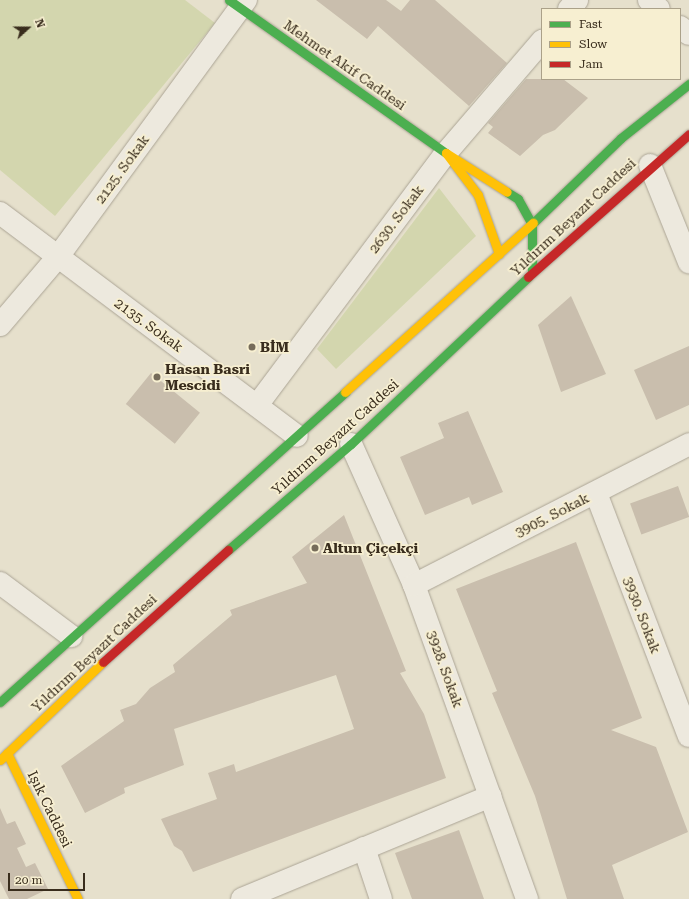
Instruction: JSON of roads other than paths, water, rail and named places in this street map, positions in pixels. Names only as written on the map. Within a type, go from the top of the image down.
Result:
[{"type":"main road","name":"Mehmet Akif Caddesi","points":[[238,3],[446,152],[518,199],[532,224]]},
{"type":"main road","name":"Yıldırım Beyazıt Caddesi","points":[[0,702],[71,636],[298,436],[532,224],[621,138],[689,84]]},
{"type":"main road","name":"Yıldırım Beyazıt Caddesi","points":[[0,760],[151,616],[352,444],[532,273],[650,165],[689,134]]},
{"type":"main road","points":[[446,152],[478,195],[498,254]]},
{"type":"main road","points":[[532,224],[532,273]]},
{"type":"main road","name":"Işık Caddesi","points":[[7,753],[78,899]]},
{"type":"street","points":[[570,8],[577,0]]},
{"type":"street","points":[[649,0],[658,8]]},
{"type":"street","name":"2125. Sokak","points":[[0,325],[57,258],[238,3]]},
{"type":"street","points":[[681,28],[689,34]]},
{"type":"street","name":"2630. Sokak","points":[[258,404],[446,152],[541,42]]},
{"type":"street","points":[[650,165],[689,262]]},
{"type":"street","name":"2135. Sokak","points":[[0,213],[57,258],[258,404],[298,436]]},
{"type":"street","name":"3928. Sokak","points":[[352,444],[414,585],[527,899]]},
{"type":"street","name":"3905. Sokak","points":[[414,585],[689,444]]},
{"type":"street","name":"3930. Sokak","points":[[596,493],[689,736]]},
{"type":"street","points":[[0,583],[71,636]]},
{"type":"street","points":[[242,899],[491,796]]},
{"type":"street","points":[[364,848],[381,899]]},
{"type":"place","name":"BİM","points":[[252,347]]},
{"type":"place","name":"Hasan Basri Mescidi","points":[[157,377]]},
{"type":"place","name":"Altun Çiçekçi","points":[[315,548]]}]
